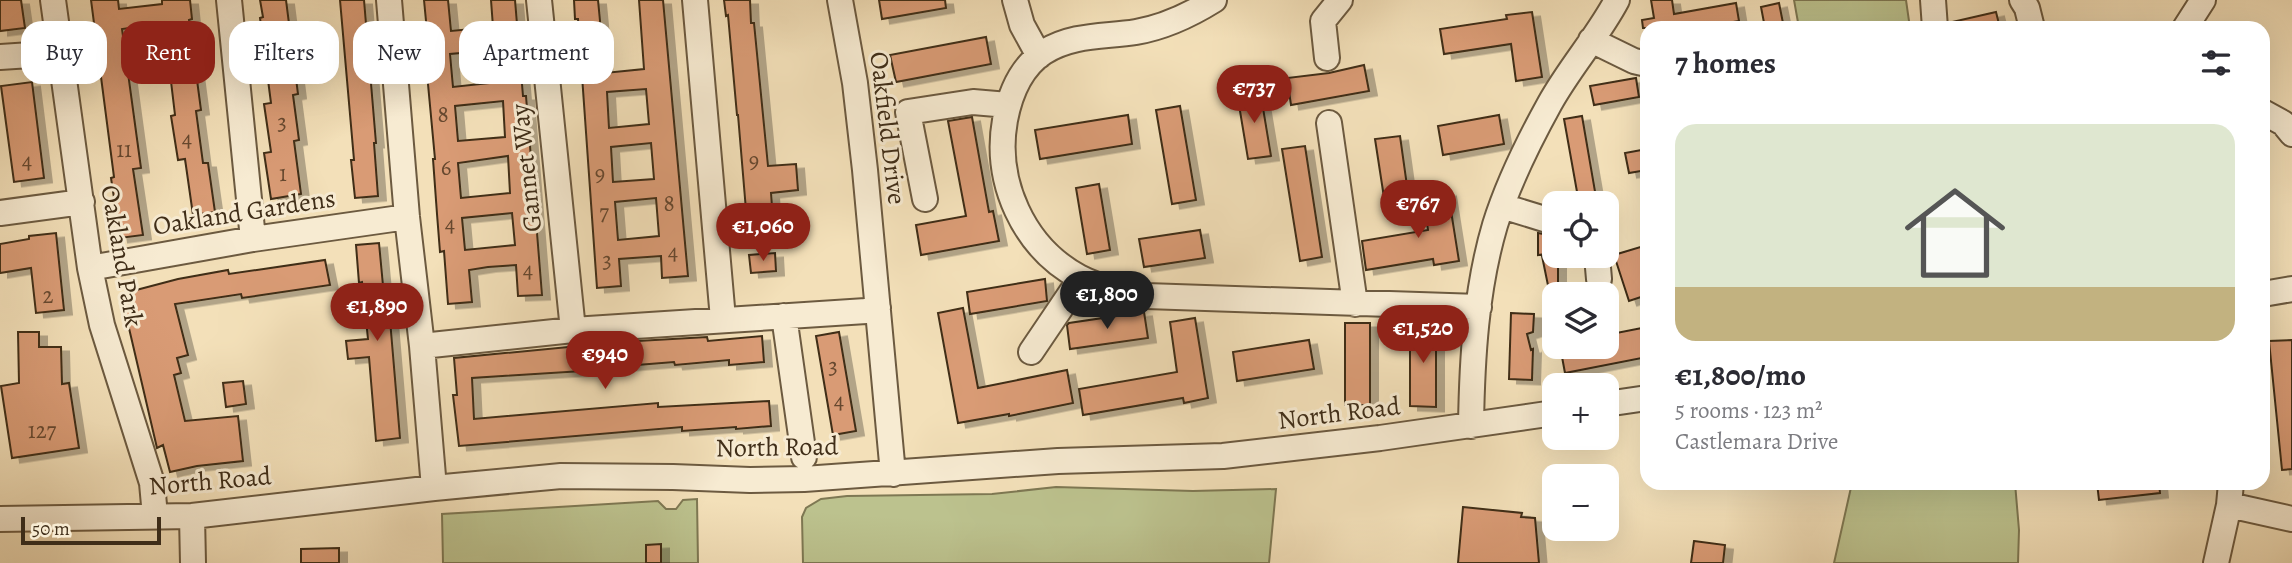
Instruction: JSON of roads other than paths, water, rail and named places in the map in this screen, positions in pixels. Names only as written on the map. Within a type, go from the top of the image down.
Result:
[{"type":"street","name":"Oakland Park","points":[[53,0],[56,21]]},
{"type":"street","points":[[229,0],[253,239]]},
{"type":"street","points":[[389,0],[434,488]]},
{"type":"street","name":"Gannet Way","points":[[539,0],[573,330]]},
{"type":"street","points":[[695,0],[723,319]]},
{"type":"street","name":"Oakfield Drive","points":[[840,0],[855,83],[893,474]]},
{"type":"street","points":[[1015,0],[1023,25],[1039,56]]},
{"type":"street","points":[[1214,0],[1171,23],[1133,33],[1070,40],[1039,56],[1020,78],[1008,105],[1002,161],[1013,202],[1023,222],[1042,248],[1059,264],[1082,278],[1110,289],[1153,297],[1479,307]]},
{"type":"street","points":[[1327,58],[1323,22],[1340,0]]},
{"type":"street","points":[[1471,426],[1472,378],[1479,307],[1490,246],[1502,206],[1546,110],[1617,0]]},
{"type":"street","points":[[1933,0],[1934,21]]},
{"type":"street","points":[[2022,0],[2030,21]]},
{"type":"street","points":[[2190,21],[2203,0]]},
{"type":"street","points":[[1591,40],[1640,62]]},
{"type":"street","points":[[0,58],[21,56]]},
{"type":"street","name":"Oakland Park","points":[[65,84],[90,268],[102,325],[152,483],[155,516]]},
{"type":"street","points":[[925,199],[908,113],[973,102],[1008,105]]},
{"type":"street","points":[[1329,123],[1355,304]]},
{"type":"street","points":[[0,213],[82,202]]},
{"type":"street","points":[[1502,206],[1542,218]]},
{"type":"street","name":"Oakland Gardens","points":[[90,268],[253,239],[407,217]]},
{"type":"street","points":[[1031,352],[1082,278]]},
{"type":"street","points":[[2270,293],[2292,289]]},
{"type":"street","points":[[422,346],[573,330],[866,311],[878,308]]},
{"type":"street","points":[[785,316],[804,457]]},
{"type":"street","points":[[1619,402],[1640,399]]},
{"type":"street","name":"North Road","points":[[0,519],[192,516],[434,488],[561,477],[750,480],[893,474],[1058,461],[1223,456],[1542,415]]},
{"type":"street","points":[[2216,563],[2230,494],[2292,519]]},
{"type":"street","points":[[192,516],[193,563]]}]
